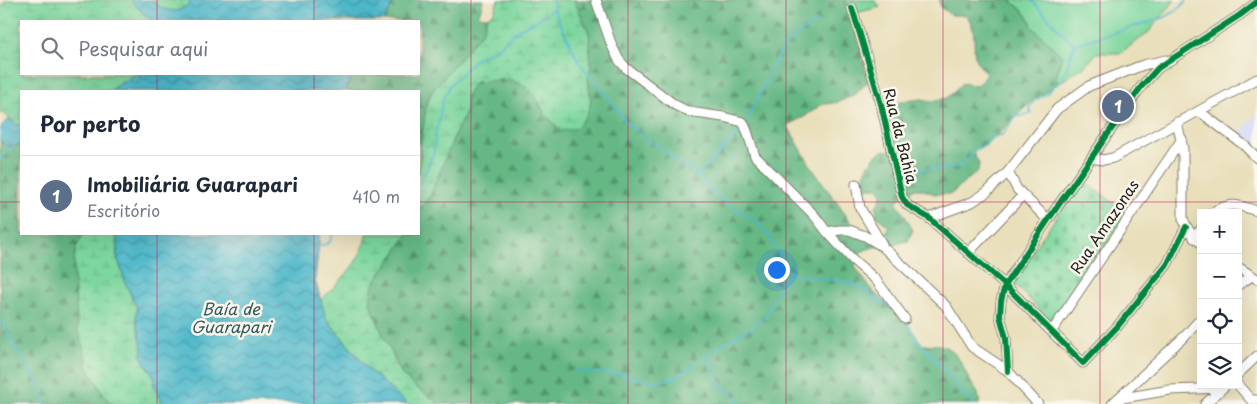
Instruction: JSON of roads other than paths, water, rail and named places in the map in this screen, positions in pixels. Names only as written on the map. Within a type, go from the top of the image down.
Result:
[{"type":"street","points":[[596,0],[612,46],[619,60],[626,68],[676,105],[689,112],[723,116],[743,122],[755,156],[814,215],[852,259],[876,280],[905,319]]},
{"type":"street","points":[[1008,372],[1006,338],[1000,316],[1000,302],[1005,285],[1048,220],[1141,87],[1158,68],[1257,2]]},
{"type":"street","name":"Rua da Bahia","points":[[852,8],[881,104],[902,197],[907,205],[929,218],[1005,285],[1083,363],[1117,327],[1167,265],[1186,227]]},
{"type":"street","points":[[929,218],[972,202],[987,192],[1008,172],[1057,109],[1089,86],[1143,65],[1171,59]]},
{"type":"street","points":[[1092,158],[1103,160],[1113,158],[1257,79]]},
{"type":"street","points":[[1199,111],[1245,146],[1257,158]]},
{"type":"street","points":[[1177,122],[1183,149],[1182,213],[1186,227],[1197,240]]},
{"type":"street","name":"Rua Amazonas","points":[[1052,331],[1182,139]]},
{"type":"street","points":[[1008,172],[1017,189],[1048,220]]},
{"type":"street","points":[[856,184],[860,208],[883,247]]},
{"type":"street","points":[[968,253],[1023,195]]},
{"type":"street","points":[[1220,209],[1228,205],[1238,205],[1257,211]]},
{"type":"street","points":[[827,232],[849,230],[865,236],[883,247],[946,306],[972,347],[1008,372],[1038,404]]},
{"type":"street","points":[[1242,270],[1254,277]]},
{"type":"street","points":[[1242,283],[1254,277]]},
{"type":"street","points":[[1114,402],[1197,323]]},
{"type":"street","points":[[1242,370],[1257,356]]},
{"type":"street","points":[[1114,402],[1170,390],[1197,388]]},
{"type":"street","points":[[1204,404],[1223,389]]},
{"type":"street","points":[[1241,389],[1251,400],[1257,400]]},
{"type":"water","points":[[131,0],[151,0],[160,7],[175,11],[185,7],[190,3],[190,0],[395,0],[385,20],[153,20]]},
{"type":"water","points":[[143,75],[353,75],[345,90],[111,90],[133,76],[140,77]]},
{"type":"water","points":[[11,119],[17,125],[20,125],[20,145],[6,146],[0,140],[1,127]]},
{"type":"water","name":"Baía de Guarapari","points":[[117,235],[320,235],[315,280],[326,318],[366,367],[407,404],[163,404],[153,383],[155,378],[140,355],[143,351],[136,319],[137,308],[125,282],[117,256]]},
{"type":"waterway","points":[[552,0],[557,17],[580,64],[602,89],[627,123],[690,169],[716,195],[758,223],[770,238],[788,270],[801,276],[853,284],[879,301],[889,304]]},
{"type":"waterway","points":[[1031,0],[1074,45]]},
{"type":"waterway","points":[[901,172],[945,169],[962,165],[977,149],[986,145],[992,138],[1003,134],[1016,117],[1032,113],[1029,108],[1034,101],[1062,81],[1075,44],[1163,18],[1176,11],[1187,0]]},
{"type":"waterway","points":[[420,185],[434,152],[435,134],[443,99],[450,85],[476,59],[499,47],[519,29],[539,19],[554,8]]},
{"type":"waterway","points":[[747,120],[781,50],[816,21]]},
{"type":"waterway","points":[[697,176],[742,129]]},
{"type":"waterway","points":[[0,159],[14,145]]},
{"type":"waterway","points":[[317,247],[329,243],[333,235]]},
{"type":"waterway","points":[[574,371],[616,374],[650,380],[675,378],[764,318],[774,297],[791,273]]},
{"type":"waterway","points":[[0,319],[36,381],[44,404]]},
{"type":"waterway","points":[[906,321],[918,340],[973,404]]},
{"type":"waterway","points":[[707,355],[717,379],[740,404]]},
{"type":"place","name":"Imobiliária Guarapari","points":[[1118,106]]}]
